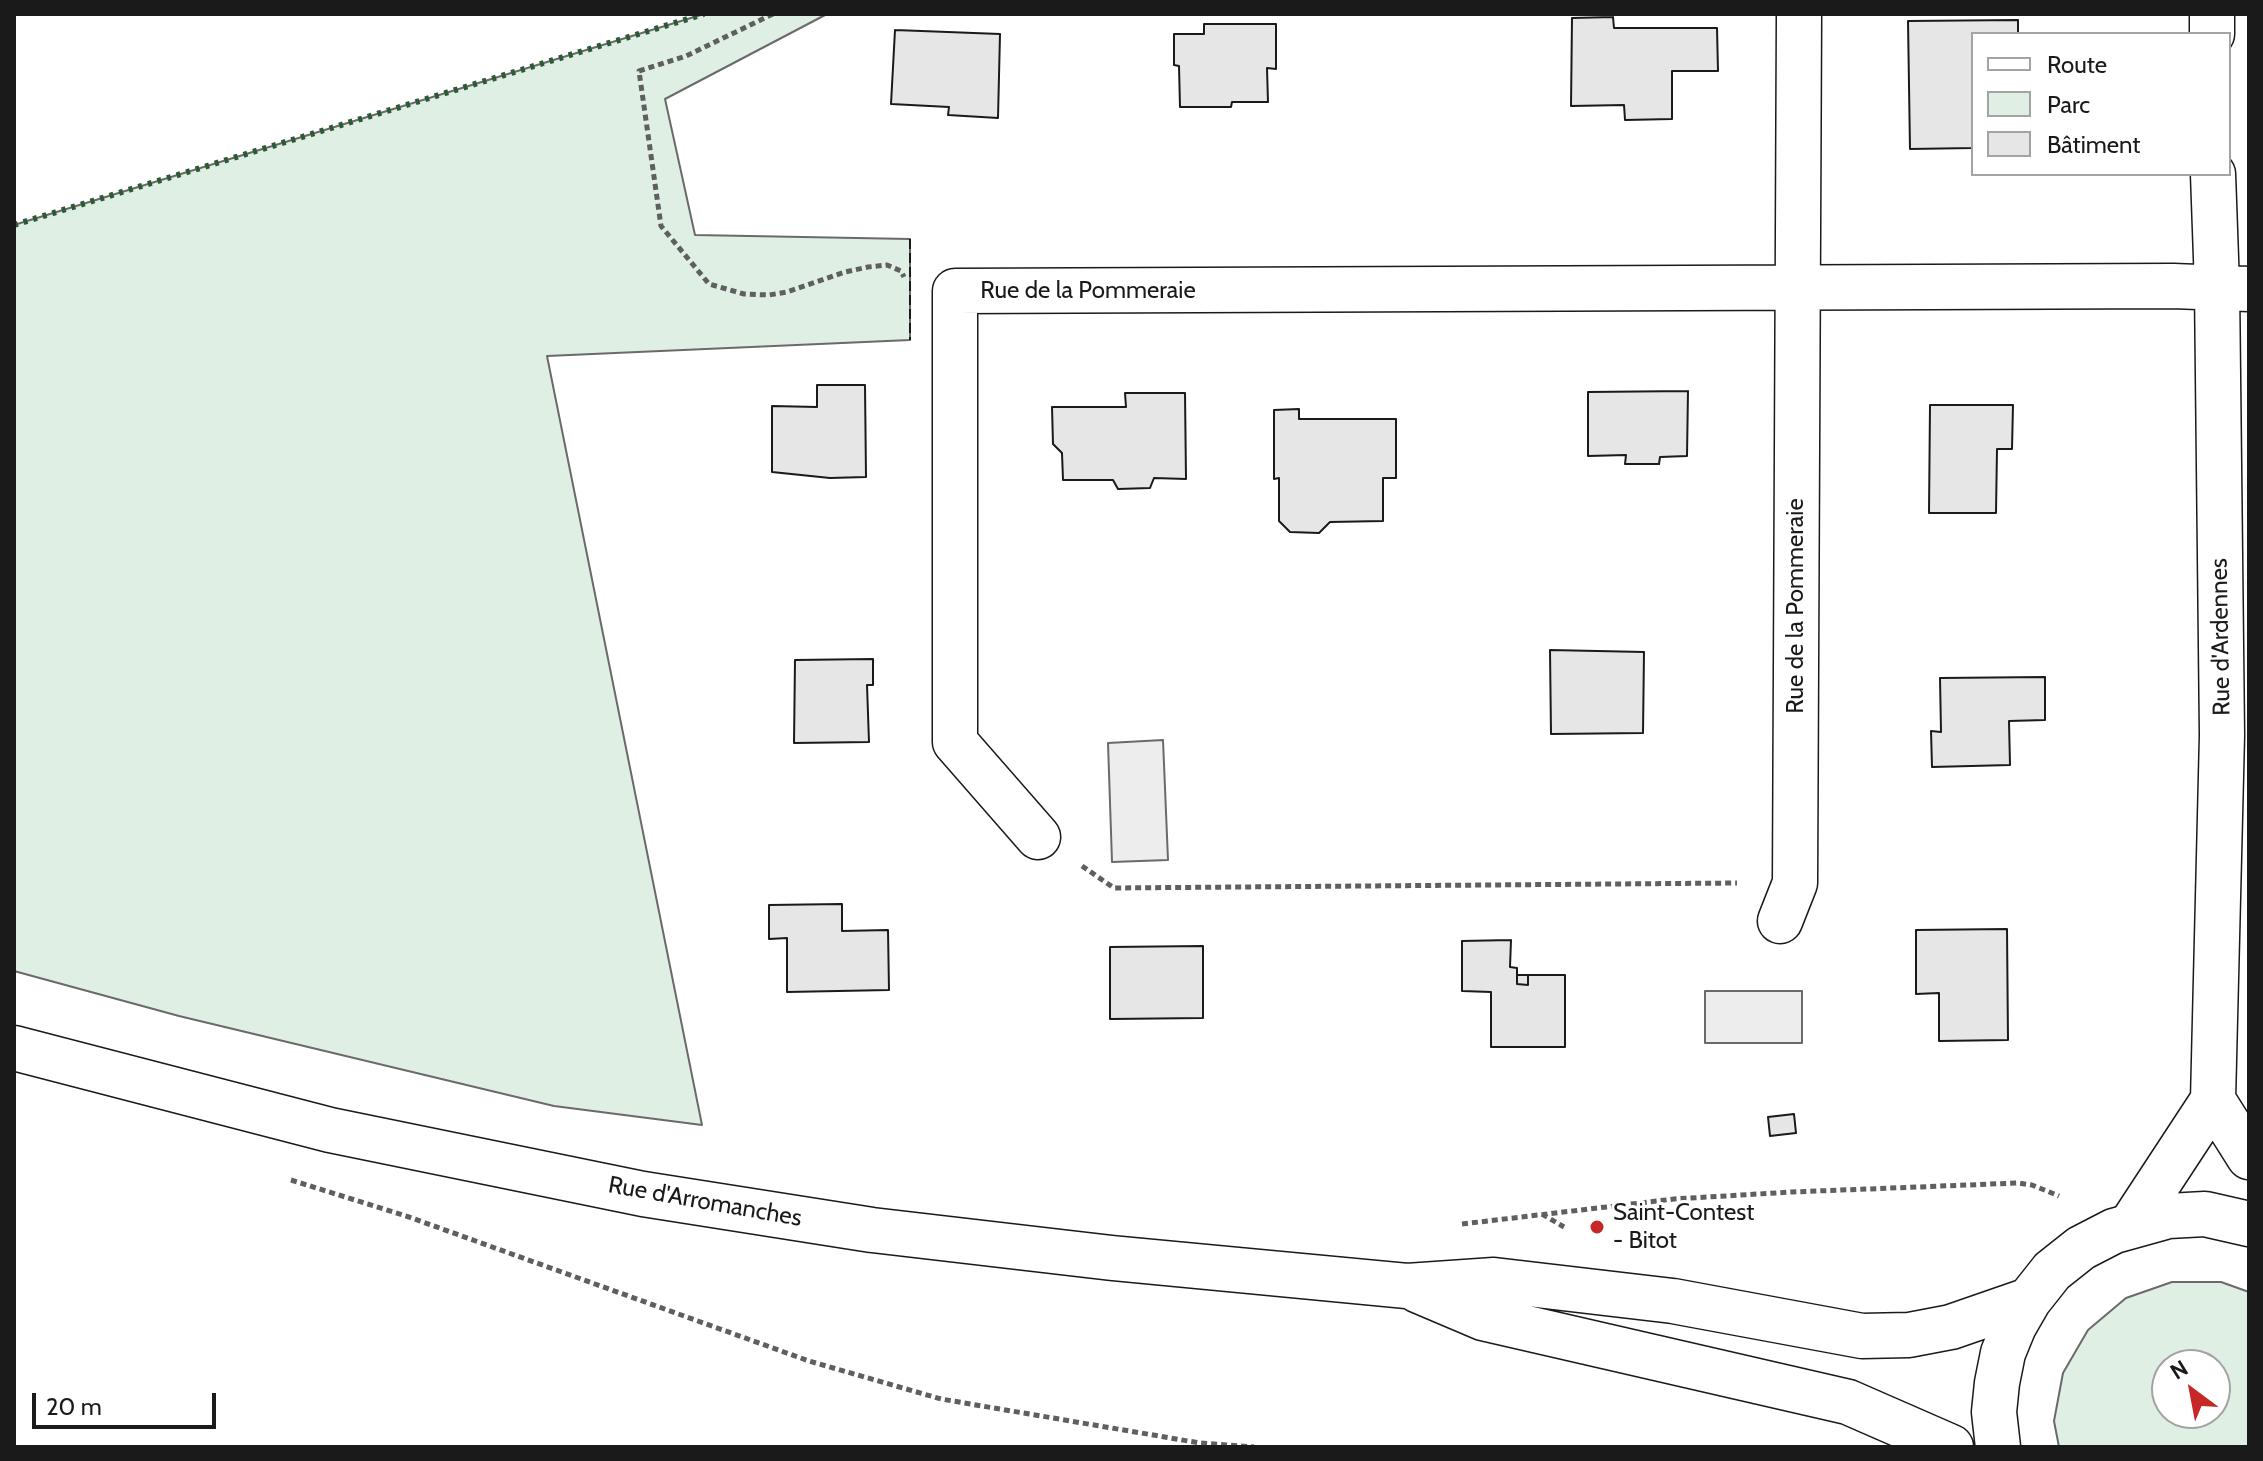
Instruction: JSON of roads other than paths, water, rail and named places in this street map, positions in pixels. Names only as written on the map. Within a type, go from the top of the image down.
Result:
[{"type":"street","name":"Rue de la Pommeraie","points":[[1780,921],[1795,883],[1799,14]]},
{"type":"street","name":"Rue d'Ardennes","points":[[2213,176],[2233,288],[2213,1100]]},
{"type":"street","name":"Rue de la Pommeraie","points":[[1038,837],[955,742],[955,291],[2233,288]]},
{"type":"street","name":"Rue d'Arromanches","points":[[14,1048],[330,1130],[643,1194],[872,1230],[1112,1258],[1407,1286]]},
{"type":"street","points":[[2123,1228],[2213,1100],[2249,1157]]},
{"type":"street","points":[[1998,1447],[1994,1412],[1997,1383],[2009,1340],[2029,1300],[2052,1271],[2081,1248],[2123,1228],[2168,1216],[2205,1214],[2249,1224]]},
{"type":"street","points":[[1407,1286],[1494,1280],[1673,1301],[1862,1336],[1909,1335],[1951,1327],[2029,1300]]},
{"type":"street","points":[[1407,1286],[1483,1318],[1848,1402],[1951,1447]]},
{"type":"place","name":"Saint-Contest - Bitot","points":[[1597,1227]]}]
